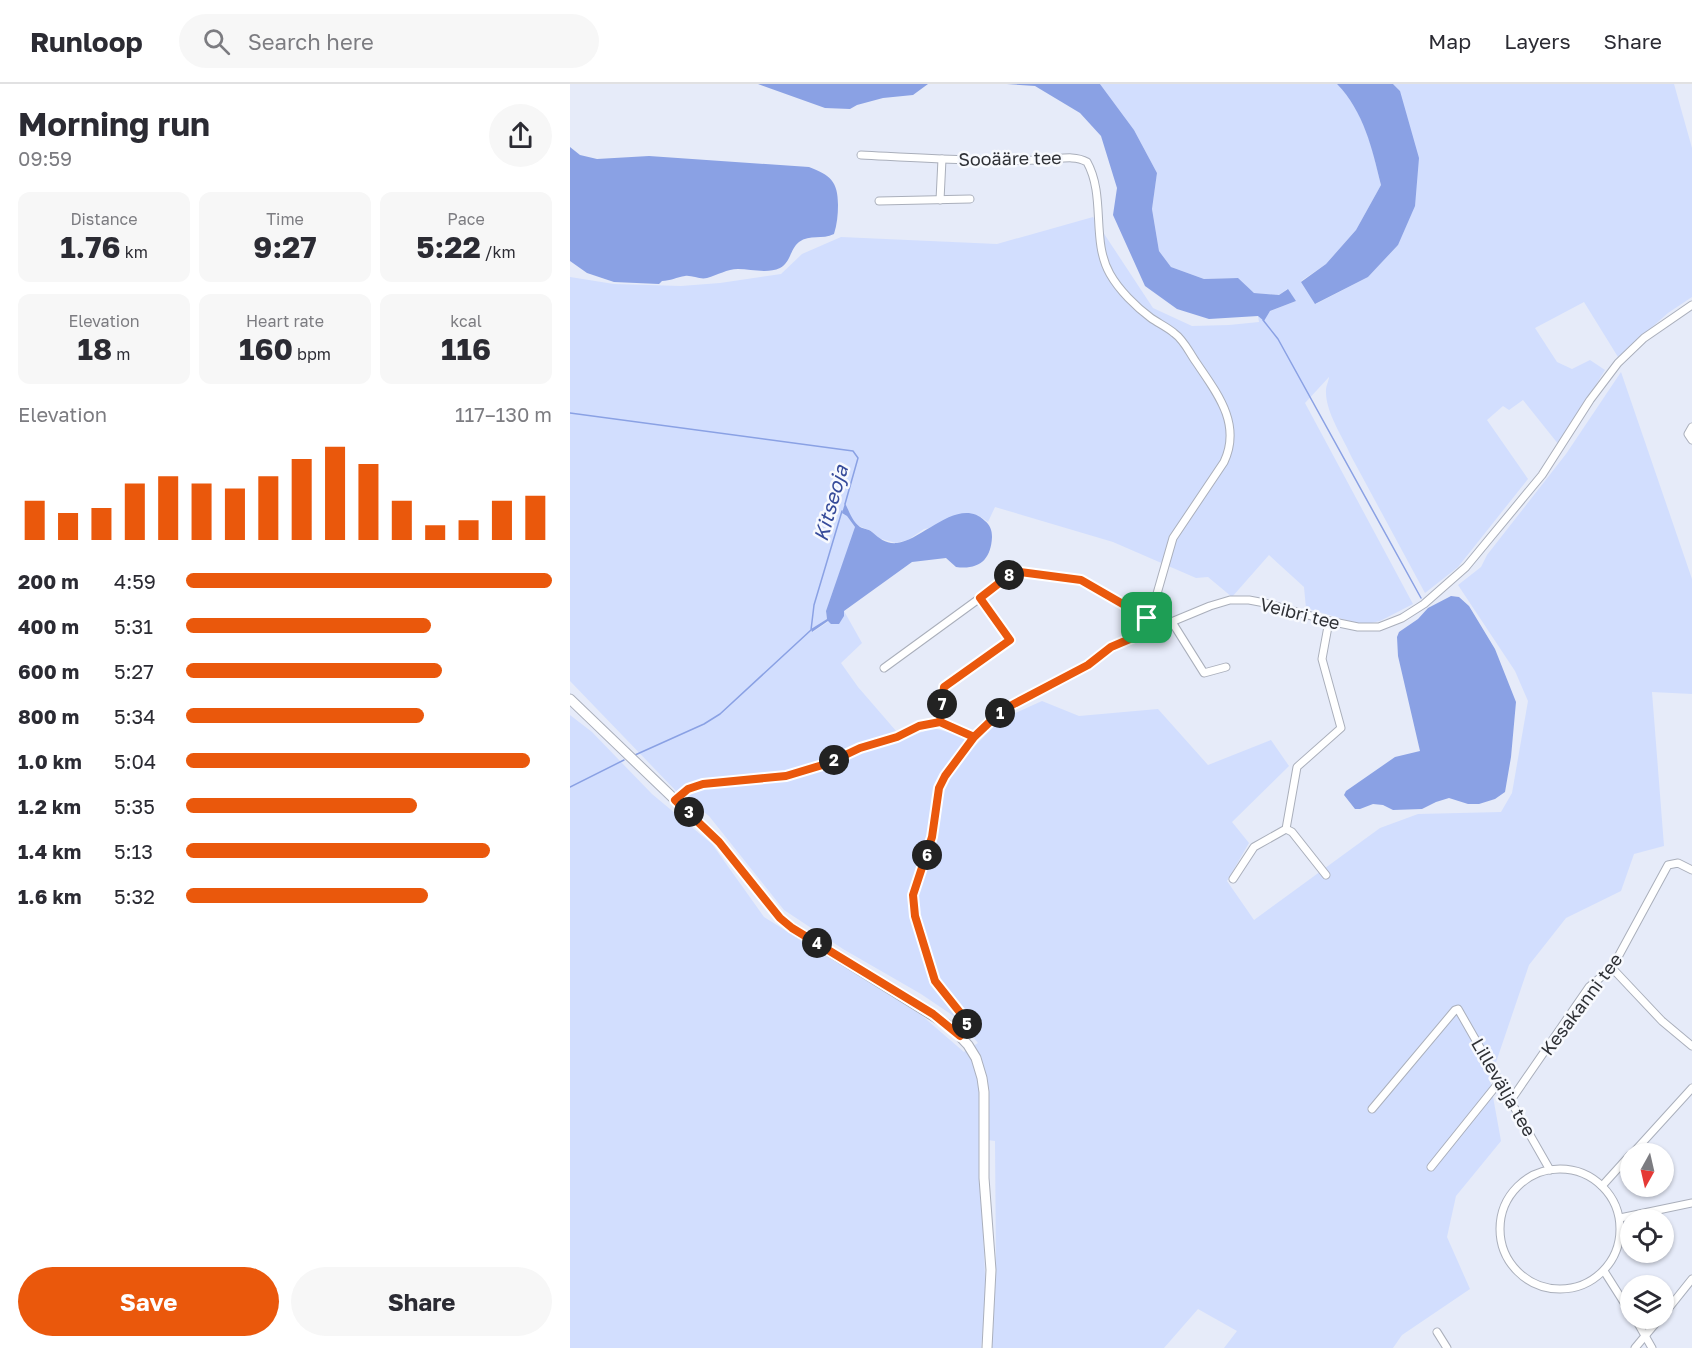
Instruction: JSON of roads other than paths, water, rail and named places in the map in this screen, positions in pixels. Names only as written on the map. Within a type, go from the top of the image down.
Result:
[{"type":"street","name":"Sooääre tee","points":[[861,155],[995,161],[1058,160],[1076,157],[1087,162],[1098,200],[1103,253],[1109,272],[1115,282],[1144,313],[1179,337],[1225,406],[1230,429],[1229,452],[1198,503],[1173,537],[1152,611],[1147,618]]},
{"type":"street","points":[[940,200],[942,159]]},
{"type":"street","points":[[879,201],[970,199]]},
{"type":"street","name":"Veibri tee","points":[[960,1036],[967,1027],[966,1020],[935,981],[915,916],[913,895],[915,883],[929,847],[939,788],[945,776],[974,737],[996,716],[1012,705],[1088,665],[1111,647],[1230,600],[1249,600],[1358,627],[1379,627],[1402,618],[1424,604],[1466,567],[1553,461],[1590,400],[1618,363],[1644,338],[1692,305]]},
{"type":"street","points":[[1692,427],[1688,434],[1692,440]]},
{"type":"street","points":[[884,668],[1012,573],[1020,572],[1081,580],[1147,618],[1151,630]]},
{"type":"street","points":[[940,722],[944,687],[1010,640],[980,598]]},
{"type":"street","points":[[1233,879],[1254,848],[1286,829],[1297,767],[1341,728],[1322,659],[1329,621]]},
{"type":"street","points":[[1172,622],[1204,673],[1226,667]]},
{"type":"street","points":[[570,699],[719,842],[780,918],[792,928],[933,1014],[960,1036],[976,1058],[984,1092],[984,1178],[991,1270],[987,1348]]},
{"type":"street","points":[[675,800],[688,789],[703,784],[786,776],[826,764],[860,748],[897,737],[919,726],[940,722],[974,737]]},
{"type":"street","points":[[1286,829],[1292,832],[1326,875]]},
{"type":"street","name":"Kesakanni tee","points":[[1511,1100],[1589,987],[1612,968],[1668,865],[1678,863],[1692,870]]},
{"type":"street","points":[[1612,968],[1662,1021],[1692,1047]]},
{"type":"street","name":"Lillevälja tee","points":[[1372,1109],[1458,1009],[1550,1170]]},
{"type":"street","points":[[1431,1167],[1500,1081]]},
{"type":"street","points":[[1641,1143],[1692,1088]]},
{"type":"street","points":[[1602,1186],[1620,1166]]},
{"type":"street","points":[[1620,1218],[1614,1201],[1602,1186],[1580,1172],[1566,1169],[1550,1170],[1531,1176],[1522,1183],[1507,1200],[1500,1222],[1502,1245],[1512,1265],[1529,1281],[1551,1289],[1563,1290],[1585,1284],[1604,1271],[1615,1256],[1620,1237]]},
{"type":"street","points":[[1663,1209],[1692,1203]]},
{"type":"street","points":[[1604,1271],[1620,1296]]},
{"type":"street","points":[[1674,1302],[1692,1279]]},
{"type":"street","points":[[1641,1329],[1652,1348]]},
{"type":"street","points":[[1635,1348],[1651,1329]]},
{"type":"street","points":[[1437,1332],[1447,1348]]},
{"type":"water","points":[[758,84],[928,84],[913,95],[883,98],[850,109],[825,108]]},
{"type":"water","points":[[1007,84],[1100,84],[1134,130],[1157,173],[1152,209],[1159,251],[1171,267],[1204,279],[1238,278],[1254,293],[1279,295],[1288,289],[1296,301],[1270,311],[1264,321],[1258,316],[1209,319],[1177,309],[1145,286],[1113,215],[1117,188],[1101,136],[1080,113],[1035,86]]},
{"type":"water","points":[[1337,84],[1393,84],[1400,91],[1419,158],[1415,206],[1398,245],[1368,277],[1315,304],[1301,282],[1326,264],[1356,230],[1381,185],[1366,131],[1354,106]]},
{"type":"water","points":[[570,147],[580,155],[597,159],[649,156],[809,167],[827,176],[836,190],[838,205],[834,234],[807,238],[799,242],[784,265],[775,270],[734,269],[707,278],[685,276],[662,281],[659,284],[614,282],[587,273],[570,261]]},
{"type":"water","points":[[845,503],[857,525],[890,543],[907,540],[953,516],[964,513],[975,514],[988,524],[992,532],[989,552],[982,562],[964,568],[956,567],[946,558],[912,562],[844,611],[839,624],[831,624],[828,621],[812,632],[811,629],[827,619],[826,611],[855,527],[842,513]]},
{"type":"water","points":[[1451,596],[1459,597],[1469,606],[1495,649],[1516,702],[1505,792],[1495,799],[1479,804],[1468,804],[1449,798],[1422,809],[1393,810],[1383,805],[1373,804],[1355,809],[1344,795],[1346,791],[1395,757],[1420,751],[1398,656],[1397,637],[1399,632],[1418,619],[1428,608]]},
{"type":"waterway","points":[[1263,320],[1278,339],[1421,598]]},
{"type":"waterway","name":"Kitseoja","points":[[570,413],[853,451],[858,458],[845,504]]},
{"type":"waterway","name":"Kitseoja","points":[[635,755],[704,724],[720,714],[811,630],[814,605],[842,511]]},
{"type":"waterway","name":"Kitseoja","points":[[570,787],[624,760]]}]
